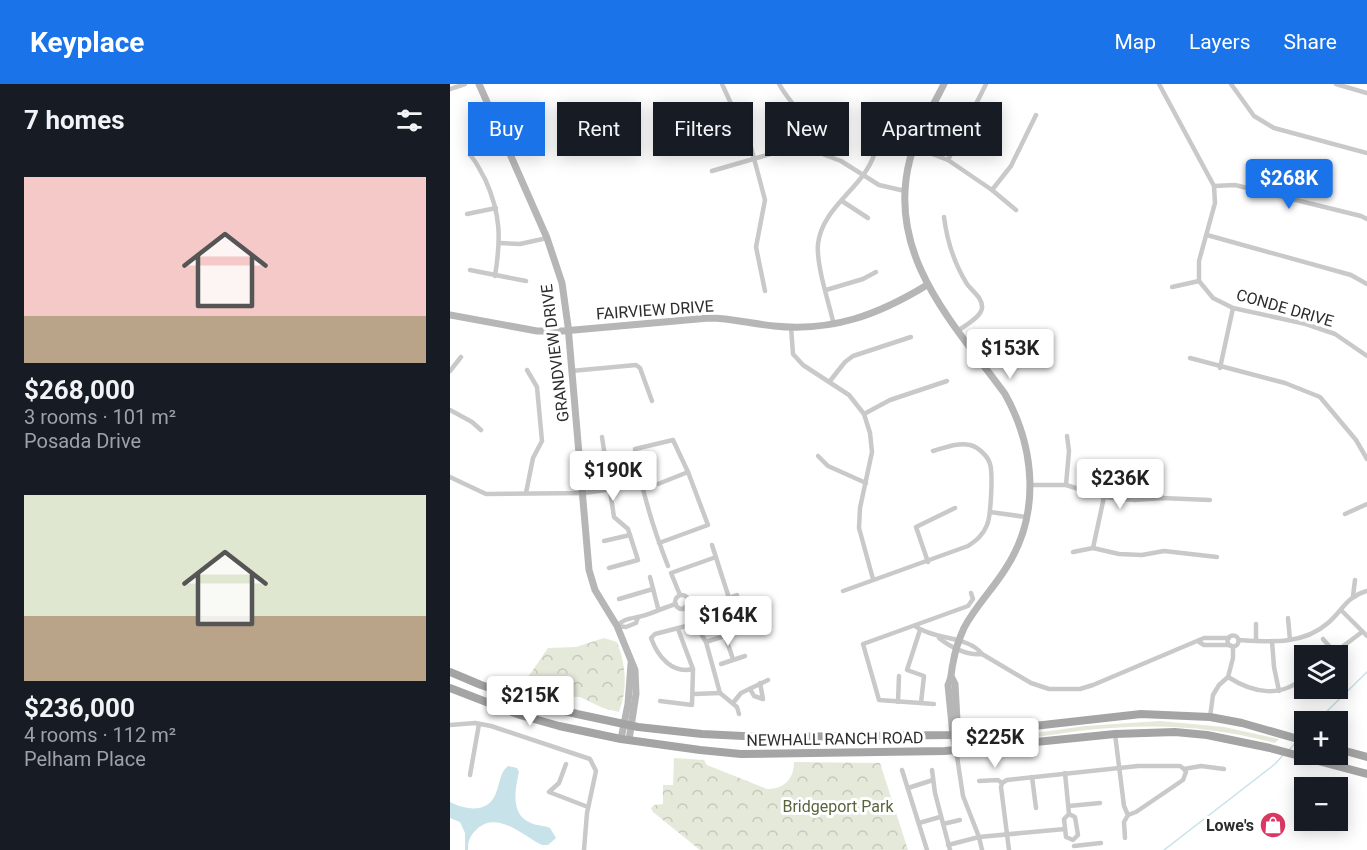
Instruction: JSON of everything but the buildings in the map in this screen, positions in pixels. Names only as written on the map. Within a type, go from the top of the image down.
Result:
[{"type":"main road","name":"NEWHALL RANCH ROAD","points":[[450,672],[534,703],[628,725],[702,734],[764,737],[956,735],[1141,714],[1210,717],[1242,723],[1294,738]]},
{"type":"main road","name":"NEWHALL RANCH ROAD","points":[[450,688],[520,715],[559,726],[625,740],[741,754],[956,750],[1115,734],[1175,732],[1207,735],[1270,748],[1367,774]]},
{"type":"main road","points":[[1348,751],[1367,757]]},
{"type":"street","points":[[450,89],[465,84]]},
{"type":"street","name":"GRANDVIEW DRIVE","points":[[479,84],[548,238],[562,283],[592,580],[604,608],[617,626],[635,670],[637,681],[625,740]]},
{"type":"street","points":[[722,84],[730,102]]},
{"type":"street","points":[[779,84],[792,102]]},
{"type":"street","points":[[935,102],[944,84]]},
{"type":"street","points":[[948,160],[986,84]]},
{"type":"street","points":[[1159,84],[1214,186],[1215,203],[1199,261],[1199,281],[1172,287]]},
{"type":"street","points":[[1231,84],[1254,116],[1274,128],[1367,153]]},
{"type":"street","points":[[1336,84],[1367,93]]},
{"type":"street","points":[[992,190],[1011,166],[1035,116]]},
{"type":"street","points":[[753,154],[765,200],[756,247],[765,291]]},
{"type":"street","points":[[712,171],[765,155]]},
{"type":"street","points":[[471,156],[481,171],[496,208],[500,243],[495,276]]},
{"type":"street","points":[[828,156],[841,161],[879,185],[905,191]]},
{"type":"street","points":[[834,325],[818,255],[818,243],[828,219],[862,175],[873,156]]},
{"type":"street","points":[[911,156],[905,191],[908,235],[913,255],[927,285],[1005,394],[1016,413],[1026,444],[1031,485],[1023,536],[1006,568],[970,619],[957,645],[951,678],[955,684],[956,750],[963,796],[982,850]]},
{"type":"street","points":[[937,156],[948,160],[992,190],[1016,210]]},
{"type":"street","points":[[1214,186],[1235,185],[1367,219]]},
{"type":"street","points":[[842,201],[868,218]]},
{"type":"street","points":[[467,213],[496,208]]},
{"type":"street","points":[[944,217],[948,245],[967,284],[981,300],[982,306],[981,313],[959,330]]},
{"type":"street","points":[[1207,235],[1352,275],[1367,284]]},
{"type":"street","points":[[500,243],[520,244],[548,238]]},
{"type":"street","points":[[470,270],[526,282]]},
{"type":"street","points":[[826,290],[863,279],[876,272]]},
{"type":"street","name":"CONDE DRIVE","points":[[1199,281],[1213,298],[1233,308],[1305,324],[1335,334],[1367,356]]},
{"type":"street","name":"FAIRVIEW DRIVE","points":[[450,315],[537,331],[568,331],[709,318],[791,327],[834,325],[875,313],[927,285]]},
{"type":"street","points":[[1220,368],[1233,308]]},
{"type":"street","points":[[791,327],[794,354],[803,365],[849,395],[864,414],[872,452],[860,508],[859,528],[873,579]]},
{"type":"street","points":[[830,381],[845,362],[853,356],[911,337]]},
{"type":"street","points":[[450,371],[461,357]]},
{"type":"street","points":[[1190,358],[1220,368],[1285,383],[1320,397],[1356,440],[1367,459]]},
{"type":"street","points":[[571,371],[636,365],[640,368],[652,401]]},
{"type":"street","points":[[526,493],[533,458],[542,441],[537,387],[527,370]]},
{"type":"street","points":[[864,414],[890,400],[947,381]]},
{"type":"street","points":[[450,411],[472,422],[481,430]]},
{"type":"street","points":[[1066,485],[1070,451],[1067,436]]},
{"type":"street","points":[[602,437],[614,517],[628,530],[638,560],[609,568]]},
{"type":"street","points":[[659,543],[708,525],[673,440],[635,449],[641,485],[659,543],[668,566]]},
{"type":"street","points":[[843,591],[968,546],[983,533],[989,523],[990,512],[991,465],[987,457],[972,445],[961,444],[933,451]]},
{"type":"street","points":[[818,456],[828,466],[866,483]]},
{"type":"street","points":[[1135,500],[1136,468]]},
{"type":"street","points":[[658,484],[688,472]]},
{"type":"street","points":[[450,477],[486,494],[584,493],[641,485]]},
{"type":"street","points":[[1031,485],[1066,485],[1104,497],[1135,500],[1161,498],[1210,500]]},
{"type":"street","points":[[1093,548],[1104,497]]},
{"type":"street","points":[[1345,514],[1367,504]]},
{"type":"street","points":[[928,562],[916,527],[955,508]]},
{"type":"street","points":[[990,512],[1027,517]]},
{"type":"street","points":[[604,541],[630,535]]},
{"type":"street","points":[[712,544],[729,598]]},
{"type":"street","points":[[1073,552],[1093,548],[1119,554],[1142,555],[1164,551],[1217,557]]},
{"type":"street","points":[[685,607],[688,604],[688,598],[680,595],[671,573],[716,557]]},
{"type":"street","points":[[650,577],[658,608]]},
{"type":"street","points":[[1353,596],[1355,580]]},
{"type":"street","points":[[619,599],[653,589]]},
{"type":"street","points":[[915,626],[945,643],[957,645],[972,654],[982,654],[1032,684],[1049,689],[1066,690],[1093,685],[1204,638],[1235,636],[1239,640],[1272,642],[1313,634],[1341,610],[1353,596],[1367,591]]},
{"type":"street","points":[[934,704],[879,700],[863,644],[968,606],[973,599],[971,593]]},
{"type":"street","points":[[676,604],[676,599],[680,595]]},
{"type":"street","points":[[699,609],[737,596]]},
{"type":"street","points":[[617,626],[626,627],[636,623],[638,617],[658,608],[676,604]]},
{"type":"street","points":[[676,604],[680,608],[685,607]]},
{"type":"street","points":[[685,607],[706,642],[720,693],[737,707],[739,714]]},
{"type":"street","points":[[1341,610],[1365,634],[1347,645]]},
{"type":"street","points":[[1288,618],[1290,640]]},
{"type":"street","points":[[693,669],[686,671],[674,669],[661,657],[651,639],[655,634],[694,624]]},
{"type":"street","points":[[1256,624],[1256,641]]},
{"type":"street","points":[[660,702],[692,705],[693,669],[678,629]]},
{"type":"street","points":[[706,642],[742,630]]},
{"type":"street","points":[[920,630],[907,670],[924,676],[921,703]]},
{"type":"street","points":[[725,636],[733,660]]},
{"type":"street","points":[[1210,717],[1213,696],[1219,685],[1228,677],[1233,658],[1229,638]]},
{"type":"street","points":[[1323,639],[1327,645]]},
{"type":"street","points":[[1199,642],[1204,645],[1231,645],[1238,644],[1239,640]]},
{"type":"street","points":[[1272,642],[1279,691]]},
{"type":"street","points":[[721,664],[745,656]]},
{"type":"street","points":[[898,702],[899,676]]},
{"type":"street","points":[[1228,677],[1247,688],[1267,692],[1279,691],[1294,685]]},
{"type":"street","points":[[733,703],[741,693],[768,680]]},
{"type":"street","points":[[750,688],[754,696],[763,699],[760,683]]},
{"type":"street","points":[[694,694],[720,693]]},
{"type":"street","points":[[470,775],[479,724]]},
{"type":"street","points":[[450,725],[492,726],[590,759],[595,766],[595,777],[588,807],[584,850]]},
{"type":"street","points":[[1115,734],[1124,806],[1128,815]]},
{"type":"street","points":[[566,764],[559,783],[549,792],[588,807]]},
{"type":"street","points":[[1002,783],[1007,780],[1065,773],[1158,765],[1180,766],[1184,769],[1201,766],[1224,769]]},
{"type":"street","points":[[1125,838],[1124,822],[1128,815],[1183,780],[1186,772],[1184,769]]},
{"type":"street","points":[[902,770],[927,850]]},
{"type":"street","points":[[932,770],[940,817],[949,848],[979,837],[1065,829]]},
{"type":"street","points":[[1065,773],[1070,814]]},
{"type":"street","points":[[1032,777],[1036,808]]},
{"type":"street","points":[[908,788],[933,780]]},
{"type":"street","points":[[979,781],[998,780],[1002,783]]},
{"type":"street","points":[[1002,783],[1009,850]]},
{"type":"street","points":[[1069,806],[1100,803]]},
{"type":"street","points":[[1070,814],[1064,819],[1065,829],[1066,837],[1073,840]]},
{"type":"street","points":[[1070,814],[1075,817],[1077,826],[1078,835],[1073,840]]},
{"type":"street","points":[[919,823],[940,817]]},
{"type":"street","points":[[943,824],[960,820]]},
{"type":"street","points":[[1073,840],[1074,848],[1101,843]]},
{"type":"green space","points":[[604,638],[617,642],[622,659],[625,685],[619,712],[603,708],[580,697],[553,696],[524,687],[524,683],[548,648],[576,647]]},
{"type":"green space","points":[[1160,721],[1224,727],[1279,739],[1275,743],[1201,729],[1129,727],[972,742],[1085,726]]},
{"type":"green space","name":"Bridgeport Park","points":[[674,758],[704,760],[707,765],[767,789],[773,789],[787,782],[794,768],[794,762],[880,763],[908,850],[700,850],[651,808],[654,805],[663,804],[663,785],[673,785]]},
{"type":"water","points":[[508,766],[517,768],[519,772],[516,801],[520,814],[531,823],[550,828],[556,838],[548,845],[542,845],[510,826],[493,822],[477,829],[470,838],[468,850],[465,850],[465,833],[460,822],[450,818],[450,802],[469,808],[488,804],[496,793],[505,768]]},
{"type":"waterway","points":[[1327,711],[1367,672]]},
{"type":"waterway","points":[[1289,750],[1294,744]]},
{"type":"waterway","points":[[1164,850],[1275,764],[1283,755]]},
{"type":"place","name":"Lowe's","points":[[1273,825]]}]
